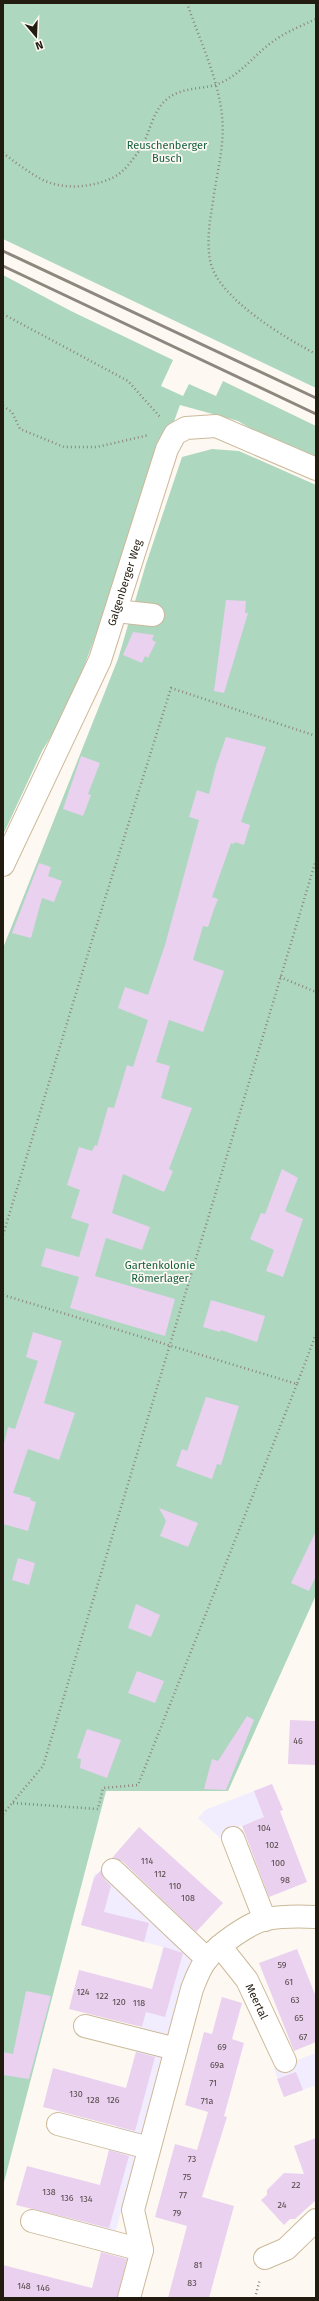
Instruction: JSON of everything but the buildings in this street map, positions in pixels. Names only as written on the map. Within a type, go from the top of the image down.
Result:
[{"type":"street","points":[[175,434],[186,428],[216,426],[316,469]]},
{"type":"street","name":"Galgenberger Weg","points":[[3,865],[100,660],[167,449],[175,434]]},
{"type":"street","points":[[116,611],[153,615]]},
{"type":"street","points":[[233,1838],[264,1920]]},
{"type":"street","name":"Meertal","points":[[113,1870],[246,1980],[285,2061]]},
{"type":"street","points":[[129,2298],[142,2250],[133,2210],[192,1989],[214,1953],[244,1930],[264,1920],[284,1917],[316,1917]]},
{"type":"street","points":[[85,2026],[176,2049]]},
{"type":"street","points":[[58,2124],[149,2148]]},
{"type":"street","points":[[265,2258],[286,2249],[316,2220]]},
{"type":"street","points":[[32,2221],[142,2250]]},
{"type":"path","points":[[187,3],[215,85],[222,115],[222,142],[207,238],[210,262],[220,281],[240,303],[266,324],[316,354]]},
{"type":"path","points":[[3,153],[41,180],[68,187],[93,185],[113,178],[128,165],[142,146],[154,118],[165,101],[174,94],[188,88],[215,85],[248,65],[275,40],[316,19]]},
{"type":"path","points":[[3,314],[128,381],[175,434]]},
{"type":"path","points":[[3,406],[12,412],[20,429],[64,447],[97,447],[141,436],[175,434]]},
{"type":"path","points":[[3,1235],[42,1113],[95,929],[171,688],[316,736]]},
{"type":"path","points":[[3,1814],[43,1766],[316,860]]},
{"type":"path","points":[[280,977],[316,992]]},
{"type":"path","points":[[3,1295],[170,1344],[297,1384]]},
{"type":"path","points":[[13,1803],[98,1809],[103,1788],[138,1784],[316,1334]]},
{"type":"shaded area","points":[[272,1784],[283,1810],[238,1827],[229,1846],[198,1818],[205,1810]]},
{"type":"shaded area","points":[[95,1873],[113,1877],[193,1953],[166,2041],[140,2035],[163,1947],[81,1925]]},
{"type":"shaded area","points":[[138,2045],[164,2052],[141,2140],[114,2133]]},
{"type":"shaded area","points":[[316,2053],[316,2085],[284,2097],[274,2069]]},
{"type":"shaded area","points":[[111,2143],[137,2150],[114,2238],[88,2231]]},
{"type":"green space","name":"Reuschenberger Busch","points":[[3,3],[316,3],[316,388],[3,239]]},
{"type":"green space","points":[[3,275],[71,311],[173,360],[161,386],[183,396],[189,384],[216,396],[223,381],[316,426],[316,460],[265,437],[238,421],[180,405],[70,705],[42,751],[3,835]]},
{"type":"green space","name":"Gartenkolonie Römerlager","points":[[212,449],[239,451],[316,485],[316,1595],[228,1791],[106,1791],[3,2186],[3,948],[118,659],[146,564],[182,457]]},
{"type":"railway","points":[[3,251],[316,398]]},
{"type":"railway","points":[[3,266],[316,414]]}]
